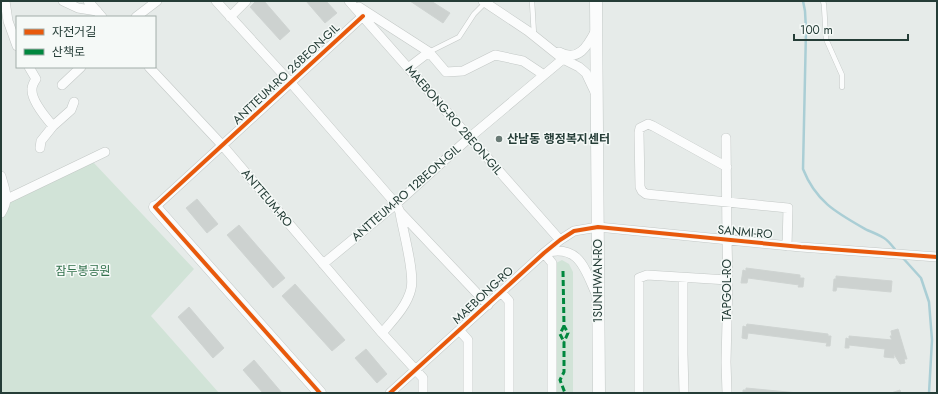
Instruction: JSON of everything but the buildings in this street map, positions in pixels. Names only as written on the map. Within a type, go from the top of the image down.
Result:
[{"type":"main road","name":"1SUNHWAN-RO","points":[[596,1],[599,393]]},
{"type":"main road","points":[[155,207],[320,393]]},
{"type":"street","points":[[5,1],[8,21],[16,43]]},
{"type":"street","points":[[64,1],[78,8],[100,14]]},
{"type":"street","points":[[88,1],[100,14]]},
{"type":"street","points":[[137,16],[157,1]]},
{"type":"street","points":[[216,1],[291,83],[398,208],[488,305]]},
{"type":"street","points":[[230,17],[246,1]]},
{"type":"street","points":[[349,1],[429,52],[446,72],[463,71],[495,55],[524,61],[544,75]]},
{"type":"street","name":"MAEBONG-RO 2BEON-GIL","points":[[349,1],[560,240]]},
{"type":"street","points":[[485,1],[531,33],[552,49],[562,59],[579,67],[586,73],[591,81],[596,97]]},
{"type":"street","name":"ANTTEUM-RO 26BEON-GIL","points":[[155,207],[363,16]]},
{"type":"street","points":[[552,49],[568,55],[577,54],[588,45],[596,30]]},
{"type":"street","points":[[408,68],[429,52]]},
{"type":"street","name":"ANTTEUM-RO 12BEON-GIL","points":[[323,264],[398,208],[469,138],[562,59]]},
{"type":"street","points":[[30,68],[36,79],[32,90],[34,97],[39,107],[53,126]]},
{"type":"street","points":[[62,85],[80,68]]},
{"type":"street","name":"ANTTEUM-RO","points":[[149,68],[223,146],[382,333],[416,370]]},
{"type":"street","points":[[40,148],[41,141],[53,126],[71,110],[74,102]]},
{"type":"street","points":[[727,167],[648,124],[640,128],[640,187],[642,191],[646,194],[788,208],[787,246]]},
{"type":"street","name":"TAPGOL-RO","points":[[726,138],[728,280],[726,362],[727,393]]},
{"type":"street","points":[[7,199],[105,152]]},
{"type":"street","points":[[1,176],[7,199],[1,213]]},
{"type":"street","points":[[382,333],[407,301],[412,288],[408,253],[398,208]]},
{"type":"street","name":"MAEBONG-RO","points":[[390,393],[560,240],[574,231],[598,227]]},
{"type":"street","name":"SANMI-RO","points":[[598,227],[787,246],[937,257]]},
{"type":"street","points":[[552,393],[552,262],[544,253],[564,250],[577,258],[584,266],[598,300]]},
{"type":"street","points":[[639,393],[639,278],[647,275],[728,280]]},
{"type":"street","points":[[683,278],[684,393]]},
{"type":"street","points":[[501,292],[509,301],[509,393]]},
{"type":"street","points":[[460,331],[468,340],[468,393]]},
{"type":"street","points":[[416,370],[423,378],[423,393]]},
{"type":"lane","points":[[429,52],[459,37],[474,14],[485,1]]},
{"type":"lane","points":[[531,33],[532,1]]},
{"type":"lane","points":[[822,1],[824,5],[826,39],[842,75],[842,88]]},
{"type":"green space","name":"잠두봉공원","points":[[93,162],[194,269],[151,316],[219,393],[1,393],[1,204]]},
{"type":"green space","points":[[562,260],[569,264],[573,272],[573,393],[555,393],[556,263]]},
{"type":"waterway","points":[[803,1],[806,30],[803,169],[814,190],[829,206],[856,224],[884,238],[897,252]]},
{"type":"waterway","points":[[902,257],[921,278],[929,302],[932,340],[929,393]]},
{"type":"marked path","points":[[563,271],[564,326],[568,333],[564,342]]},
{"type":"marked path","points":[[564,326],[560,334],[564,342],[564,372],[560,380],[565,393]]},
{"type":"cycle path","points":[[320,393],[155,207],[363,16]]},
{"type":"cycle path","points":[[390,393],[544,253],[574,231],[598,227],[801,247],[937,257]]},
{"type":"place","name":"산남동 행정복지센터","points":[[499,139]]}]
